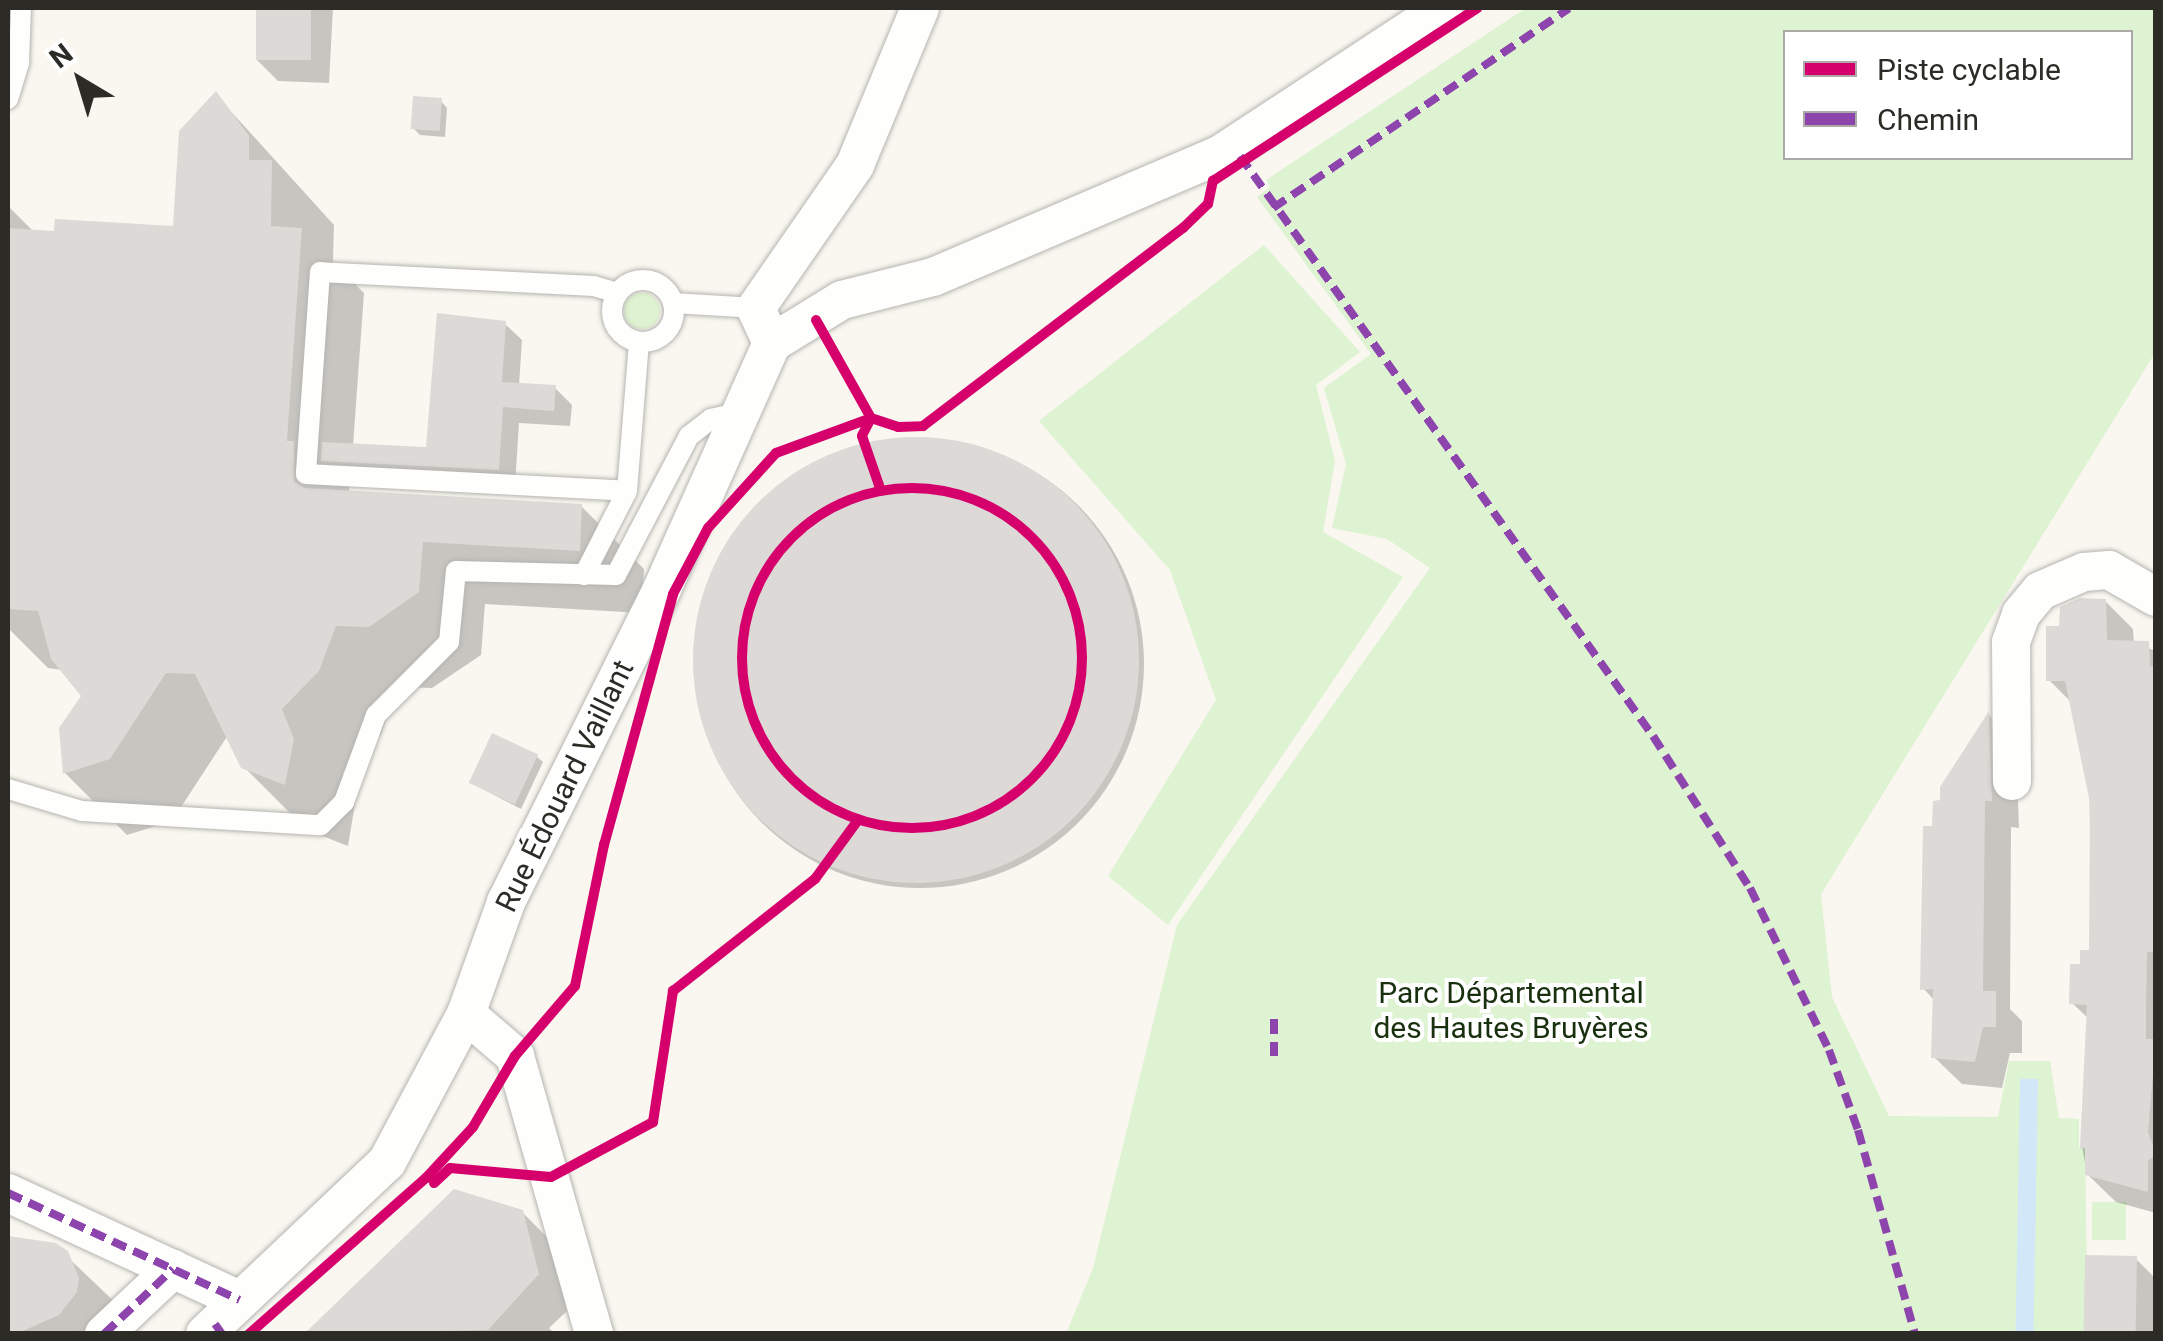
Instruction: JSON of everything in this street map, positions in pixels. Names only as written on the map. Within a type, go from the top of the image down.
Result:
[{"type":"street","points":[[913,10],[855,164],[794,262],[756,308],[772,343],[842,300],[933,277],[1221,154],[1443,8]]},
{"type":"street","name":"Rue Édouard Vaillant","points":[[220,1323],[387,1162],[466,1014],[506,902],[772,343]]},
{"type":"street","points":[[2012,781],[2010,642],[2021,614],[2040,591],[2084,572],[2108,570],[2156,597]]},
{"type":"street","points":[[466,1014],[515,1056],[594,1334]]},
{"type":"street","points":[[8,1193],[173,1269],[220,1323]]},
{"type":"street","points":[[104,1334],[173,1269]]},
{"type":"lane","points":[[8,99],[19,62],[22,8]]},
{"type":"lane","points":[[627,492],[306,474],[320,272],[594,286],[618,293],[636,281],[653,282],[673,303],[756,308]]},
{"type":"lane","points":[[618,293],[615,324],[639,342]]},
{"type":"lane","points":[[639,342],[666,332],[673,303]]},
{"type":"lane","points":[[584,575],[627,492],[639,342]]},
{"type":"lane","points":[[8,789],[82,812],[321,825],[344,802],[376,714],[449,642],[456,571],[616,576],[689,436],[711,418],[742,412]]},
{"type":"green space","name":"Parc Départemental des Hautes Bruyères","points":[[1526,8],[2155,8],[2155,353],[1821,894],[1832,997],[1889,1116],[1998,1117],[2009,1061],[2050,1061],[2059,1118],[2079,1119],[2079,1147],[2085,1148],[2088,1333],[1066,1334],[1093,1268],[1177,925],[1430,568],[1387,539],[1332,528],[1346,464],[1324,388],[1371,354],[1257,197],[1270,187],[1266,180]]},
{"type":"green space","points":[[1264,245],[1360,352],[1316,385],[1335,461],[1323,532],[1403,577],[1168,925],[1108,876],[1216,700],[1170,570],[1039,421]]},
{"type":"green space","points":[[642,293],[655,298],[660,311],[655,324],[642,329],[629,324],[624,311],[629,298]]},
{"type":"green space","points":[[2092,1202],[2126,1202],[2126,1240],[2092,1240]]},
{"type":"water","points":[[2020,1079],[2038,1079],[2034,1333],[2016,1333]]},
{"type":"building","points":[[256,8],[311,8],[311,60],[256,60]]},
{"type":"building","points":[[216,91],[249,136],[249,160],[272,160],[271,226],[302,228],[287,441],[294,441],[294,481],[305,488],[582,504],[580,551],[423,542],[419,592],[369,627],[336,626],[319,671],[282,709],[294,739],[285,785],[241,768],[195,674],[166,673],[110,759],[63,774],[59,728],[81,696],[51,659],[38,611],[8,609],[8,228],[54,231],[55,219],[173,226],[179,131]]},
{"type":"building","points":[[413,96],[442,98],[440,131],[411,129]]},
{"type":"building","points":[[437,313],[506,321],[502,382],[556,385],[554,411],[503,407],[499,470],[321,461],[322,442],[426,447]]},
{"type":"building","points":[[916,437],[960,441],[1001,454],[1040,474],[1074,502],[1102,536],[1122,575],[1135,616],[1139,660],[1135,704],[1122,745],[1102,784],[1074,818],[1040,846],[1001,866],[960,879],[916,883],[872,879],[831,866],[792,846],[758,818],[730,784],[710,745],[697,704],[693,660],[697,616],[710,575],[730,536],[758,502],[792,474],[831,454],[872,441]]},
{"type":"building","points":[[2080,598],[2106,599],[2107,640],[2149,641],[2150,666],[2156,667],[2153,952],[2147,952],[2146,1039],[2156,1039],[2148,1132],[2156,1154],[2148,1161],[2148,1192],[2085,1175],[2085,1148],[2080,1148],[2087,1005],[2069,1004],[2070,964],[2080,964],[2080,950],[2089,950],[2090,803],[2065,681],[2046,681],[2046,626],[2059,626],[2060,607]]},
{"type":"building","points":[[1989,711],[1992,801],[1985,801],[1983,991],[1996,991],[1996,1027],[1983,1027],[1975,1062],[1931,1058],[1933,989],[1920,990],[1923,826],[1932,826],[1933,801],[1940,800],[1940,787]]},
{"type":"building","points":[[492,733],[538,755],[515,804],[469,783]]},
{"type":"building","points":[[454,1189],[523,1210],[539,1274],[488,1330],[304,1334]]},
{"type":"building","points":[[8,1236],[56,1243],[68,1251],[79,1278],[77,1292],[59,1315],[16,1334],[8,1334]]},
{"type":"building","points":[[2085,1255],[2137,1256],[2136,1334],[2084,1334]]},
{"type":"marked path","points":[[1273,208],[1569,8]]},
{"type":"marked path","points":[[1240,156],[1653,736],[1750,888],[1829,1050],[1858,1130],[1915,1334]]},
{"type":"marked path","points":[[1274,1019],[1274,1056]]},
{"type":"marked path","points":[[8,1193],[240,1300]]},
{"type":"marked path","points":[[104,1334],[173,1269]]},
{"type":"marked path","points":[[215,1324],[222,1334]]},
{"type":"cycle path","points":[[249,1334],[426,1178],[473,1127],[515,1056],[575,986],[604,845],[673,594],[708,528],[776,453],[871,418],[898,427],[923,426],[1183,228],[1208,204],[1213,181],[1477,8]]},
{"type":"cycle path","points":[[816,320],[871,418],[862,436],[881,491]]},
{"type":"cycle path","points":[[912,488],[977,501],[1032,538],[1069,593],[1082,658],[1069,723],[1032,778],[977,815],[912,828],[847,815],[792,778],[755,723],[742,658],[755,593],[792,538],[847,501],[912,488]]},
{"type":"cycle path","points":[[434,1183],[450,1168],[551,1177],[653,1122],[673,991],[815,879],[858,820]]}]
